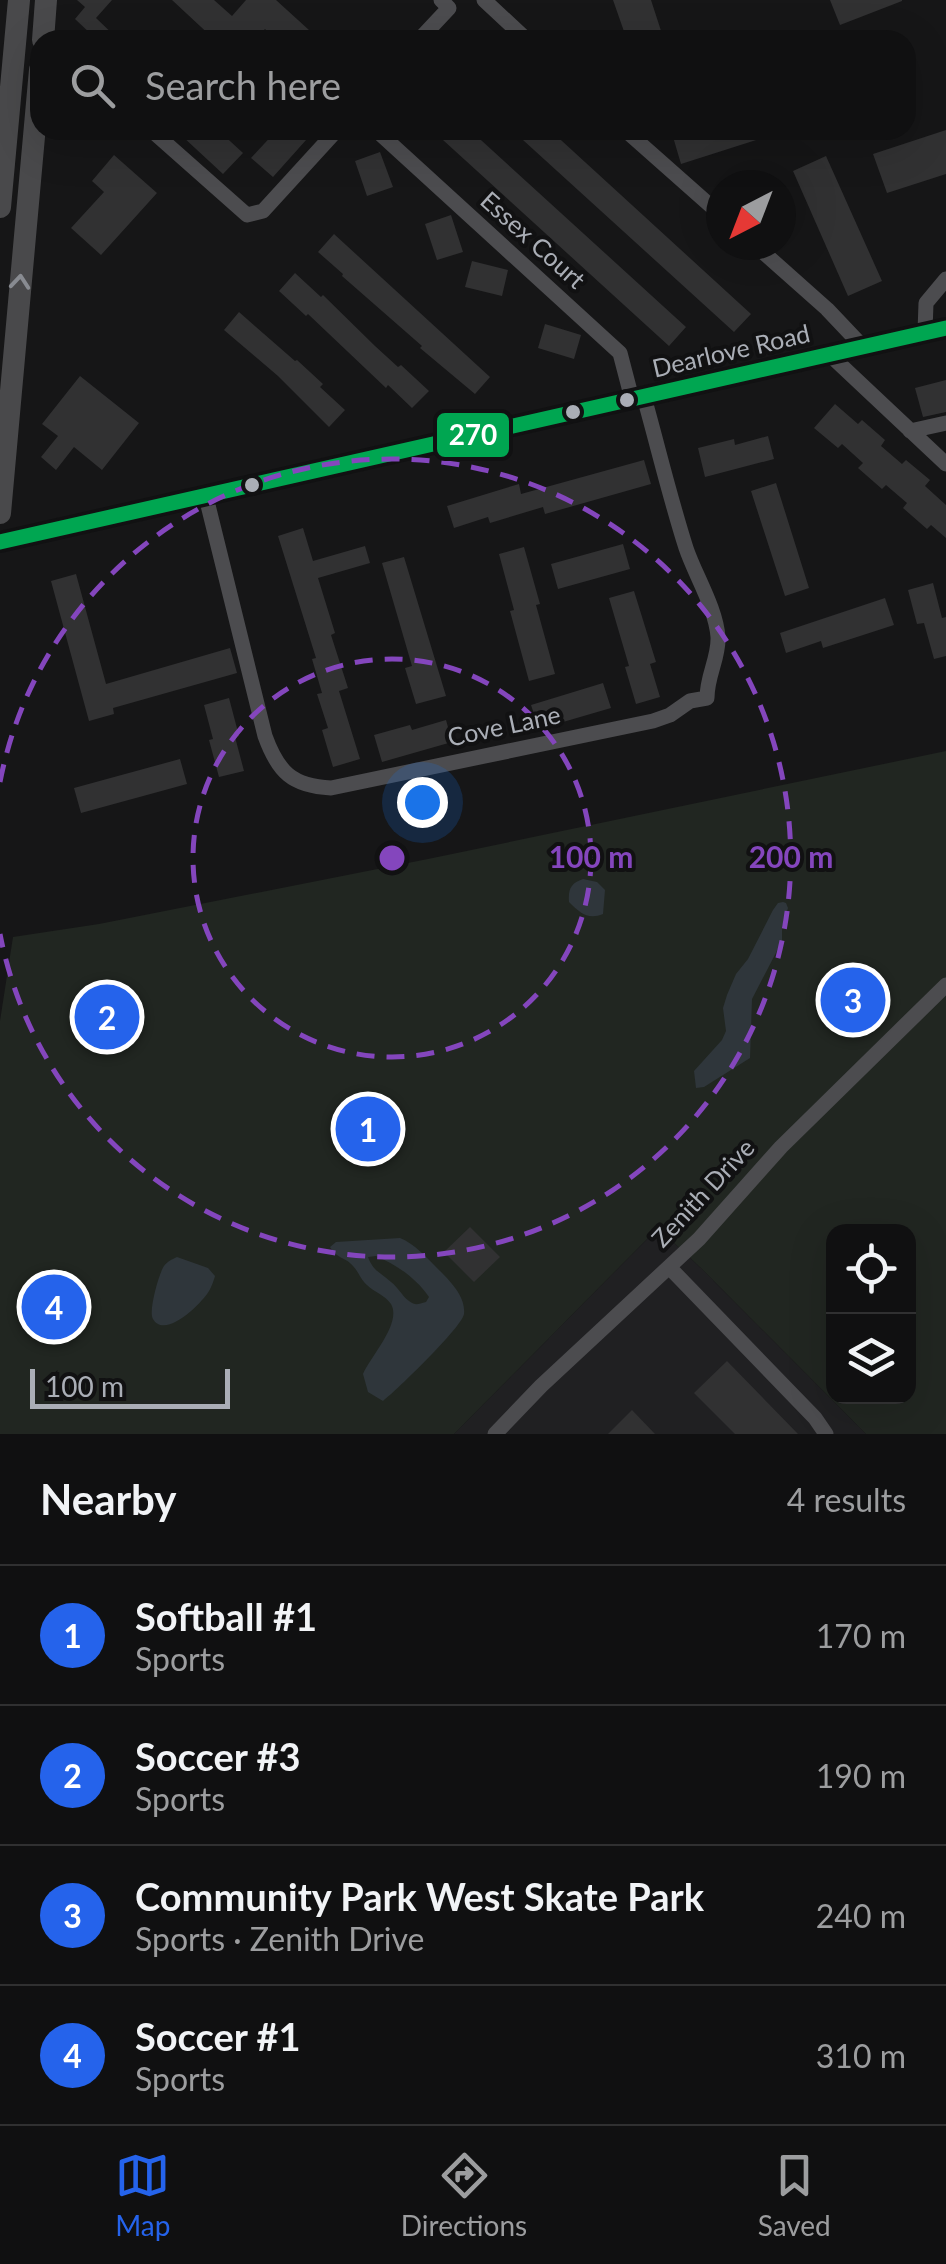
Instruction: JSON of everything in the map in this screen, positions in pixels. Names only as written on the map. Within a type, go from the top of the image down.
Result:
[{"type":"main road","points":[[0,206],[19,0]]},
{"type":"main road","points":[[46,0],[46,30]]},
{"type":"main road","points":[[0,513],[34,140]]},
{"type":"main road","name":"Dearlove Road","points":[[0,542],[946,328]]},
{"type":"street","points":[[428,30],[449,8],[440,0]]},
{"type":"street","points":[[484,0],[517,30]]},
{"type":"street","points":[[162,140],[247,215],[263,211],[327,140]]},
{"type":"street","name":"Essex Court","points":[[387,140],[620,353],[638,398]]},
{"type":"street","points":[[636,140],[706,202]]},
{"type":"street","points":[[772,260],[863,346]]},
{"type":"street","points":[[925,332],[926,303],[946,279]]},
{"type":"street","points":[[830,354],[946,464]]},
{"type":"street","name":"Cove Lane","points":[[206,497],[264,736],[278,766],[296,781],[331,788],[653,721],[690,701],[707,698],[707,680],[718,638],[638,398]]},
{"type":"street","points":[[910,431],[946,422]]},
{"type":"street","name":"Zenith Drive","points":[[495,1434],[699,1239],[781,1148],[946,985]]},
{"type":"street","points":[[668,1267],[815,1418],[826,1434]]},
{"type":"shaded area","points":[[946,751],[946,1434],[866,1434],[836,1404],[916,1404],[916,1224],[826,1224],[826,1394],[658,1228],[454,1434],[0,1434],[0,1021],[13,937],[99,924]]},
{"type":"shaded area","points":[[583,879],[597,882],[605,890],[603,914],[584,914],[569,902],[571,887]]},
{"type":"shaded area","points":[[783,902],[788,908],[782,941],[752,999],[750,1058],[704,1087],[696,1088],[694,1071],[726,1031],[723,1008],[736,974],[773,910]]},
{"type":"shaded area","points":[[658,1228],[826,1394],[826,1404],[836,1404],[866,1434],[454,1434]]},
{"type":"shaded area","points":[[400,1238],[415,1247],[451,1283],[464,1307],[461,1321],[452,1332],[383,1401],[368,1392],[363,1374],[389,1330],[391,1304],[333,1251],[330,1247],[336,1242]],"holes":[[[376,1256],[418,1284],[429,1297],[426,1302],[409,1301],[375,1269],[368,1257]]]},
{"type":"shaded area","points":[[177,1257],[208,1268],[215,1276],[209,1291],[191,1311],[174,1323],[159,1324],[152,1315],[157,1284],[164,1266]]},
{"type":"building","points":[[77,0],[112,0],[96,18],[109,30],[87,30],[75,19],[85,7]]},
{"type":"building","points":[[172,0],[214,0],[232,16],[246,0],[276,0],[309,30],[265,29],[204,30]]},
{"type":"building","points":[[613,0],[651,0],[661,30],[624,30]]},
{"type":"building","points":[[830,0],[902,0],[902,1],[840,25]]},
{"type":"building","points":[[946,130],[946,174],[887,193],[873,154]]},
{"type":"building","points":[[186,140],[229,140],[243,153],[223,174]]},
{"type":"building","points":[[268,140],[306,140],[273,177],[251,158]]},
{"type":"building","points":[[443,140],[481,140],[686,327],[669,346]]},
{"type":"building","points":[[523,140],[561,140],[751,314],[734,332]]},
{"type":"building","points":[[674,140],[756,140],[681,164]]},
{"type":"building","points":[[380,152],[393,187],[367,196],[355,161]]},
{"type":"building","points":[[114,155],[157,193],[101,255],[71,228],[104,192],[92,181]]},
{"type":"building","points":[[826,156],[882,281],[848,296],[795,170]]},
{"type":"building","points":[[451,215],[463,252],[437,260],[425,224]]},
{"type":"building","points":[[334,234],[490,377],[475,394],[318,252]]},
{"type":"building","points":[[472,261],[508,270],[502,296],[465,287]]},
{"type":"building","points":[[295,273],[429,391],[412,408],[279,291]]},
{"type":"building","points":[[239,312],[323,384],[320,387],[345,410],[329,427],[224,330]]},
{"type":"building","points":[[545,324],[581,335],[574,359],[538,348]]},
{"type":"building","points":[[80,376],[139,423],[102,470],[74,447],[56,470],[41,457],[58,436],[42,424]]},
{"type":"building","points":[[946,380],[946,412],[923,417],[915,388]]},
{"type":"building","points":[[835,404],[885,440],[881,446],[902,464],[906,460],[930,480],[925,486],[946,505],[946,538],[931,525],[927,529],[903,508],[907,503],[886,485],[882,489],[858,468],[863,463],[842,444],[838,448],[814,428]]},
{"type":"building","points":[[768,436],[774,459],[705,477],[698,448],[734,439],[735,445]]},
{"type":"building","points":[[644,460],[651,484],[545,514],[543,507],[490,523],[488,517],[454,528],[447,506],[519,484],[521,494]]},
{"type":"building","points":[[776,483],[809,588],[785,596],[751,491]]},
{"type":"building","points":[[303,528],[313,561],[365,546],[370,563],[318,578],[348,688],[339,691],[360,759],[333,767],[322,730],[328,728],[317,694],[322,693],[312,659],[316,658],[278,536]]},
{"type":"building","points":[[623,544],[630,569],[558,589],[551,564]]},
{"type":"building","points":[[524,547],[555,674],[529,681],[499,554]]},
{"type":"building","points":[[404,557],[446,696],[416,704],[405,668],[412,666],[382,563]]},
{"type":"building","points":[[76,574],[106,684],[230,648],[237,673],[113,708],[114,714],[89,721],[51,581]]},
{"type":"building","points":[[933,583],[942,618],[946,617],[946,656],[934,659],[924,623],[917,624],[908,590]]},
{"type":"building","points":[[634,591],[656,662],[650,664],[660,697],[636,704],[609,598]]},
{"type":"building","points":[[885,598],[894,625],[823,648],[821,641],[786,653],[780,633]]},
{"type":"building","points":[[603,683],[611,708],[539,729],[531,705]]},
{"type":"building","points":[[229,698],[244,771],[219,777],[204,705]]},
{"type":"building","points":[[446,720],[452,742],[382,762],[374,735]]},
{"type":"building","points":[[180,759],[187,784],[81,813],[74,788]]},
{"type":"building","points":[[470,1227],[500,1257],[474,1282],[444,1252]]},
{"type":"building","points":[[727,1361],[798,1434],[735,1434],[694,1393]]},
{"type":"building","points":[[632,1410],[655,1434],[608,1434]]},
{"type":"transit line","name":"270","points":[[0,542],[946,328]]},
{"type":"place","name":"Community Park West Skate Park","points":[[853,1000]]},
{"type":"place","name":"Soccer #3","points":[[107,1017]]},
{"type":"place","name":"Softball #1","points":[[368,1129]]},
{"type":"place","name":"Soccer #1","points":[[54,1307]]}]
